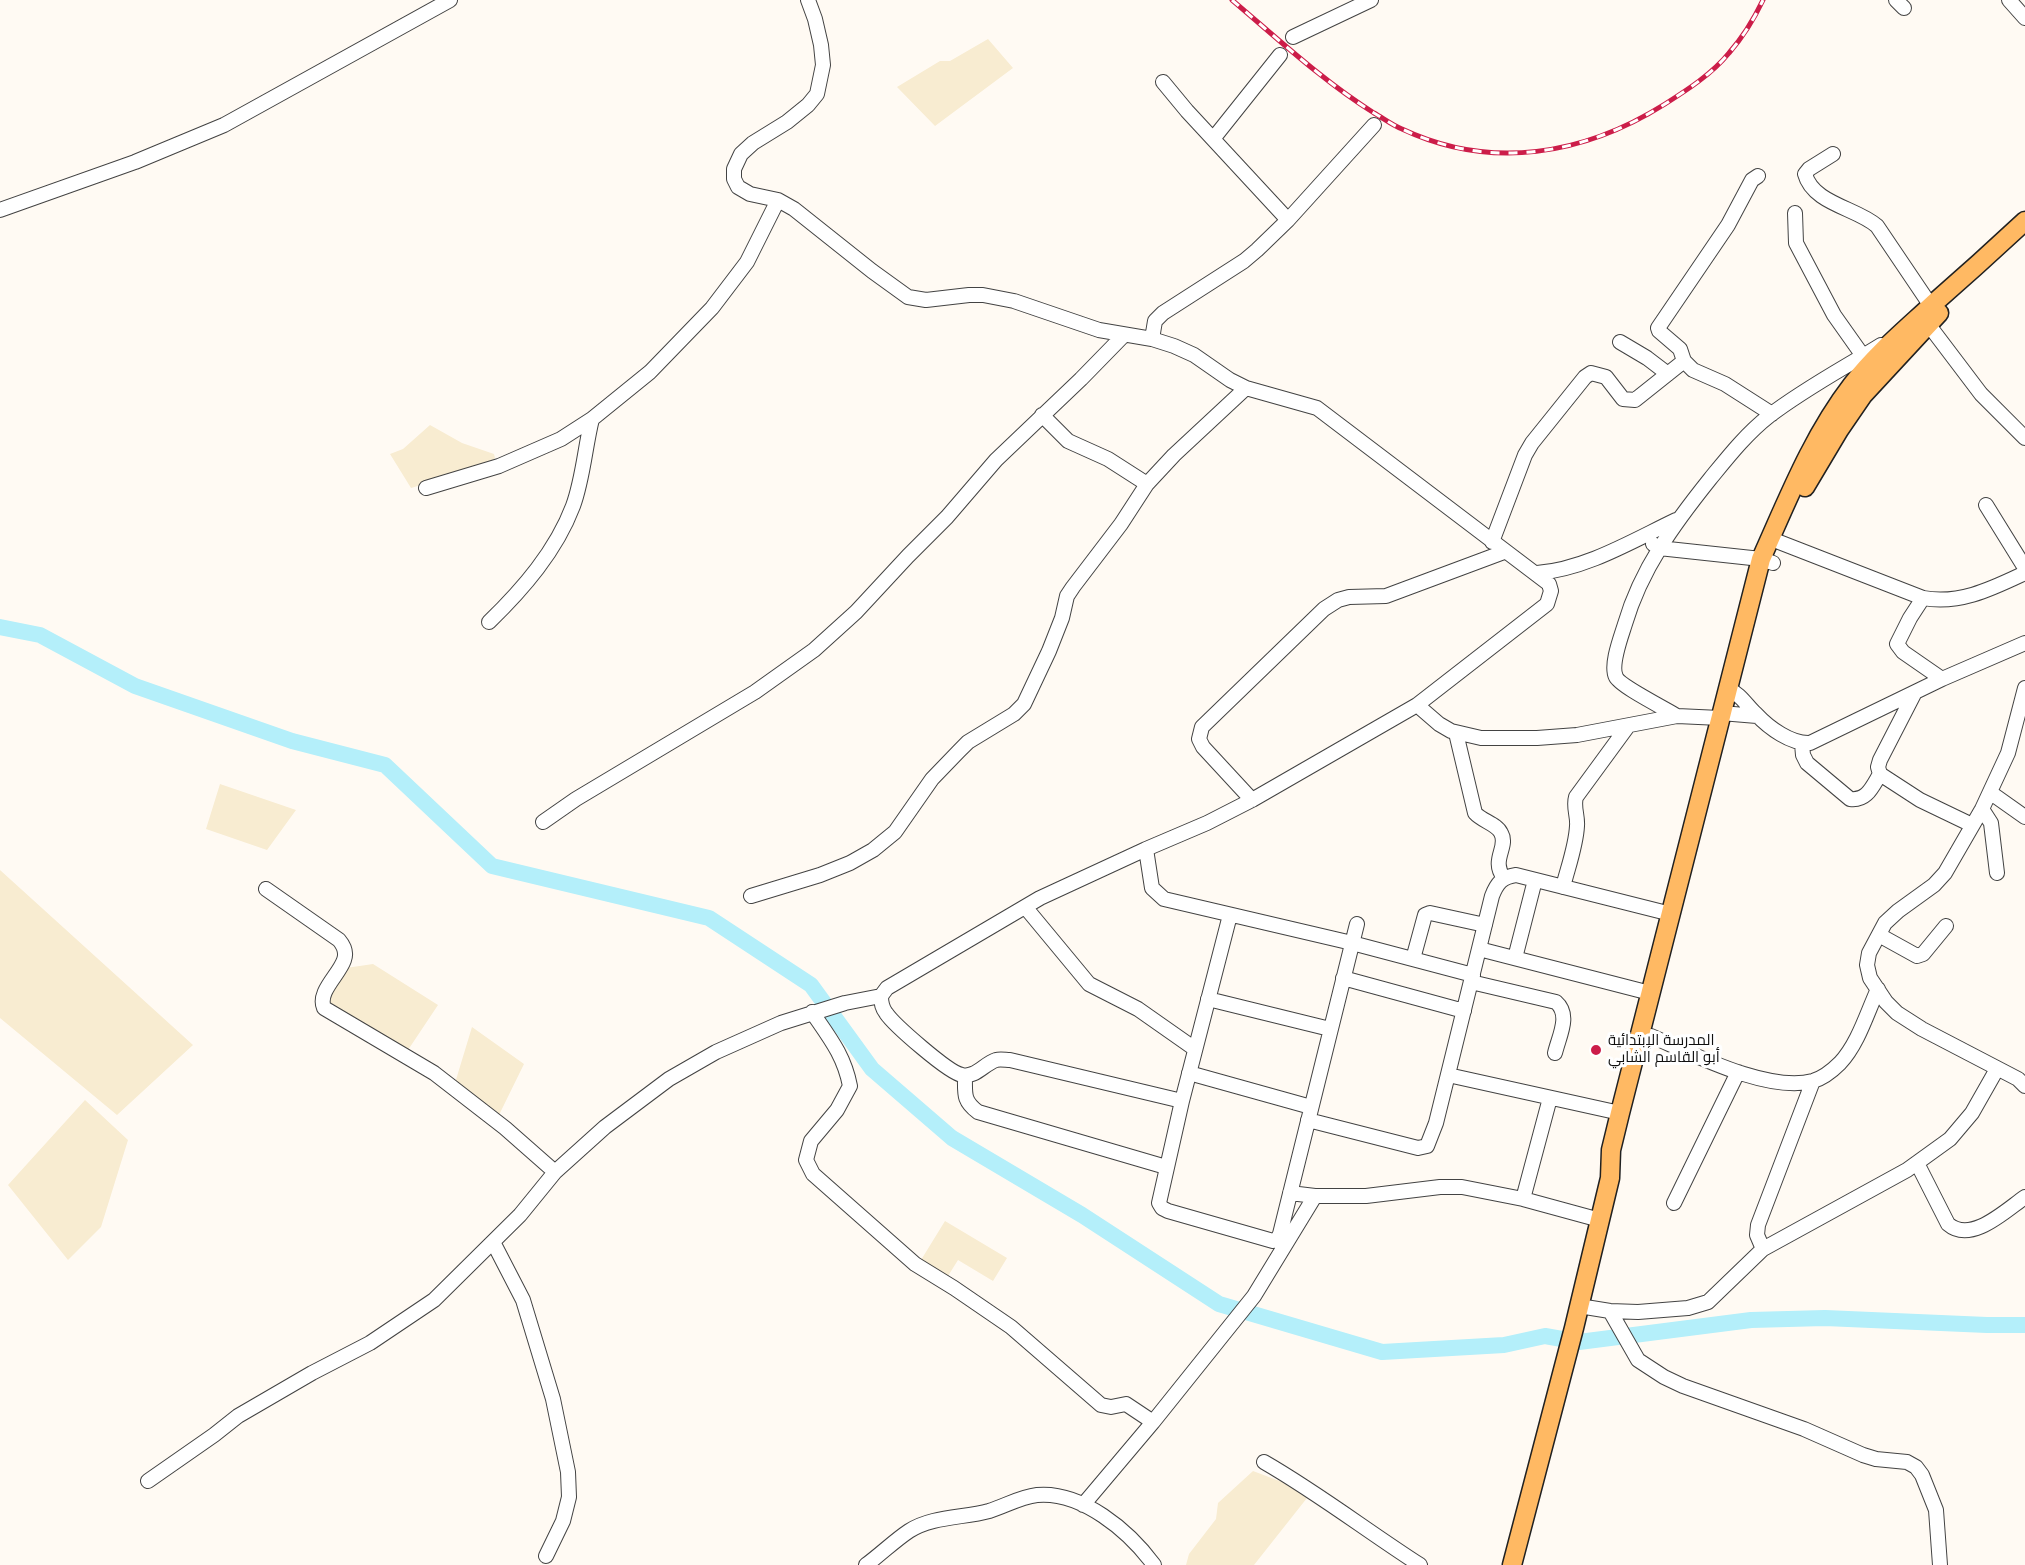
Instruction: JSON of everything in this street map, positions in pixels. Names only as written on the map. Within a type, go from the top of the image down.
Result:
[{"type":"main road","points":[[1767,561],[1839,430],[1863,395],[1930,315],[2023,232]]},
{"type":"main road","points":[[1610,1178],[1611,1150],[1650,993],[1724,715],[1786,498],[1827,422],[1852,386],[1896,336],[1930,315]]},
{"type":"main road","points":[[1512,1565],[1574,1328],[1610,1178],[1621,1154],[1651,1036],[1724,715]]},
{"type":"street","points":[[0,210],[135,162],[224,125],[450,0]]},
{"type":"street","points":[[807,0],[815,19],[821,45],[823,65],[817,94],[808,105],[787,122],[753,143],[741,154],[734,169],[734,179],[738,187],[750,194],[778,200],[794,208],[872,272],[908,297],[926,300],[969,295],[1014,301],[1099,330],[1123,336],[1152,339],[1174,346],[1194,355],[1230,380],[1246,388],[1317,408],[1549,584],[1551,591],[1547,604],[1417,705],[1252,801],[1040,898],[887,988],[881,996],[881,1005],[887,1015],[955,1073],[965,1076],[996,1060],[1010,1060],[1182,1101]]},
{"type":"street","points":[[1293,37],[1371,0]]},
{"type":"street","points":[[2009,0],[2025,18]]},
{"type":"street","points":[[1213,139],[1280,55]]},
{"type":"street","points":[[1163,82],[1288,220]]},
{"type":"street","points":[[1152,339],[1155,321],[1163,313],[1244,261],[1288,220],[1374,125]]},
{"type":"street","points":[[1833,154],[1809,168],[1805,174],[1807,182],[1813,190],[1878,226],[1930,315],[1981,394],[2025,438]]},
{"type":"street","points":[[1758,176],[1752,180],[1728,225],[1659,324],[1659,331],[1680,349],[1684,361],[1693,370],[1734,390],[1772,414]]},
{"type":"street","points":[[426,488],[500,466],[561,439],[592,419],[650,372],[712,308],[747,262],[778,200]]},
{"type":"street","points":[[1795,213],[1796,243],[1834,315],[1863,356]]},
{"type":"street","points":[[543,822],[576,799],[755,692],[814,650],[856,612],[947,517],[996,460],[1081,380],[1123,336]]},
{"type":"street","points":[[1677,716],[1618,681],[1614,670],[1621,635],[1636,590],[1659,548],[1678,519],[1743,438],[1772,414],[1896,336]]},
{"type":"street","points":[[1620,342],[1668,374]]},
{"type":"street","points":[[1492,542],[1525,455],[1585,377],[1591,373],[1606,377],[1623,399],[1635,400],[1684,361]]},
{"type":"street","points":[[751,897],[834,870],[873,850],[895,832],[932,779],[963,746],[1014,714],[1024,704],[1058,632],[1067,596],[1121,524],[1147,484],[1174,455],[1246,388]]},
{"type":"street","points":[[1042,415],[1068,441],[1108,459],[1147,484]]},
{"type":"street","points":[[489,622],[513,599],[534,573],[561,532],[574,504],[592,419]]},
{"type":"street","points":[[1986,505],[2025,568]]},
{"type":"street","points":[[1537,573],[1555,572],[1591,561],[1678,519]]},
{"type":"street","points":[[1642,536],[1659,548],[1767,561]]},
{"type":"street","points":[[1779,542],[1923,598],[1935,600],[1957,600],[2000,585],[2025,573]]},
{"type":"street","points":[[1252,801],[1203,747],[1199,739],[1202,727],[1324,609],[1338,600],[1349,597],[1386,596],[1504,552]]},
{"type":"street","points":[[1923,598],[1899,637],[1898,646],[1942,679]]},
{"type":"street","points":[[1732,691],[1757,716],[1789,739],[1802,744],[1822,739],[1942,679],[2025,643]]},
{"type":"street","points":[[2025,688],[2022,721],[1982,809],[1940,879],[1885,923],[1869,953],[1867,965],[1870,978],[1897,1013],[2018,1079],[2025,1086]]},
{"type":"street","points":[[1914,694],[1880,760],[1878,767],[1880,774],[1920,800],[1972,825]]},
{"type":"street","points":[[1417,705],[1439,724],[1456,733],[1481,738],[1577,735],[1677,716],[1757,716]]},
{"type":"street","points":[[1563,887],[1577,830],[1576,797],[1628,726]]},
{"type":"street","points":[[1456,733],[1475,813],[1500,830],[1502,835],[1498,869],[1504,878]]},
{"type":"street","points":[[1802,744],[1803,755],[1807,763],[1850,799],[1857,800],[1867,794],[1880,774]]},
{"type":"street","points":[[1991,793],[2025,817]]},
{"type":"street","points":[[1982,809],[1991,823],[1997,873]]},
{"type":"street","points":[[1146,849],[1152,888],[1158,895],[1173,903],[1352,943],[1556,1002],[1561,1007],[1564,1016],[1555,1053]]},
{"type":"street","points":[[1189,1073],[1423,1148],[1430,1143],[1492,896],[1496,886],[1504,878],[1516,875],[1671,914]]},
{"type":"street","points":[[1515,958],[1535,880]]},
{"type":"street","points":[[266,889],[343,945],[346,955],[323,996],[324,1008],[434,1073],[505,1128],[555,1172]]},
{"type":"street","points":[[1026,908],[1089,984],[1138,1009],[1195,1049]]},
{"type":"street","points":[[1413,959],[1425,915],[1430,913],[1485,925]]},
{"type":"street","points":[[1230,915],[1159,1201],[1162,1208],[1269,1240],[1275,1240],[1279,1236],[1357,924]]},
{"type":"street","points":[[1879,935],[1917,956],[1923,954],[1946,927]]},
{"type":"street","points":[[1479,949],[1650,993]]},
{"type":"street","points":[[1343,978],[1464,1011]]},
{"type":"street","points":[[1651,1036],[1738,1072],[1768,1081],[1813,1081],[1829,1073],[1842,1061],[1855,1040],[1878,989]]},
{"type":"street","points":[[148,1481],[238,1416],[312,1373],[370,1343],[434,1300],[520,1215],[555,1172],[605,1127],[669,1078],[716,1052],[781,1023],[812,1012],[881,996]]},
{"type":"street","points":[[1208,999],[1330,1029]]},
{"type":"street","points":[[812,1012],[840,1053],[847,1069],[850,1086],[837,1110],[811,1141],[806,1160],[813,1174],[915,1264],[1011,1327],[1101,1405],[1111,1407],[1126,1404],[1153,1422]]},
{"type":"street","points":[[1579,1306],[1610,1311],[1638,1312],[1688,1308],[1708,1302],[1763,1248],[1864,1195],[1917,1163],[1950,1139],[1972,1113],[1997,1069]]},
{"type":"street","points":[[1674,1203],[1738,1072]]},
{"type":"street","points":[[1448,1075],[1620,1113]]},
{"type":"street","points":[[965,1076],[965,1096],[968,1105],[978,1113],[1166,1167]]},
{"type":"street","points":[[1763,1248],[1757,1235],[1758,1225],[1813,1081]]},
{"type":"street","points":[[1524,1199],[1550,1098]]},
{"type":"street","points":[[1917,1163],[1948,1224],[1953,1229],[1966,1232],[1976,1229],[2025,1197]]},
{"type":"street","points":[[1290,1193],[1315,1196],[1366,1196],[1440,1187],[1462,1187],[1524,1199],[1600,1220]]},
{"type":"street","points":[[1083,1505],[1254,1296],[1315,1196]]},
{"type":"street","points":[[493,1242],[523,1300],[553,1399],[568,1472],[569,1497],[563,1521],[546,1556]]},
{"type":"street","points":[[1610,1311],[1638,1360],[1664,1377],[1712,1397],[1804,1429],[1863,1455],[1876,1459],[1907,1462],[1916,1467],[1922,1475],[1936,1510],[1940,1565]]},
{"type":"street","points":[[1264,1462],[1301,1483],[1379,1539],[1420,1565]]},
{"type":"street","points":[[866,1565],[910,1530],[925,1524],[987,1512],[1023,1498],[1037,1496],[1063,1497],[1083,1505],[1123,1531],[1142,1548],[1154,1565]]},
{"type":"shaded area","points":[[988,39],[1013,68],[935,126],[897,87],[940,61],[950,61]]},
{"type":"shaded area","points":[[430,425],[462,443],[494,454],[495,458],[488,465],[411,488],[390,454],[403,449]]},
{"type":"shaded area","points":[[220,784],[296,810],[267,850],[206,829]]},
{"type":"shaded area","points":[[0,870],[193,1045],[117,1115],[0,1018]]},
{"type":"shaded area","points":[[373,964],[438,1005],[406,1053],[325,1004],[346,968]]},
{"type":"shaded area","points":[[472,1027],[524,1064],[499,1115],[455,1083]]},
{"type":"shaded area","points":[[85,1100],[128,1140],[101,1227],[68,1260],[8,1185]]},
{"type":"shaded area","points":[[945,1221],[1007,1258],[993,1281],[958,1260],[948,1276],[921,1260]]},
{"type":"shaded area","points":[[1253,1471],[1282,1482],[1307,1498],[1254,1565],[1186,1565],[1189,1554],[1216,1519],[1218,1503]]},
{"type":"waterway","points":[[0,627],[40,635],[135,686],[292,741],[385,765],[492,866],[709,918],[811,985],[872,1069],[952,1138],[1082,1215],[1219,1304],[1382,1352],[1504,1345],[1545,1336],[1579,1342],[1751,1320],[1825,1318],[2025,1325]]},
{"type":"railway","points":[[1232,0],[1355,101],[1395,126],[1436,142],[1469,150],[1503,153],[1536,151],[1570,145],[1602,135],[1665,104],[1699,81],[1722,61],[1744,34],[1763,0]]},
{"type":"place","name":"المدرسة الإبتدائية أبو القاسم الشابي","points":[[1596,1050]]}]
